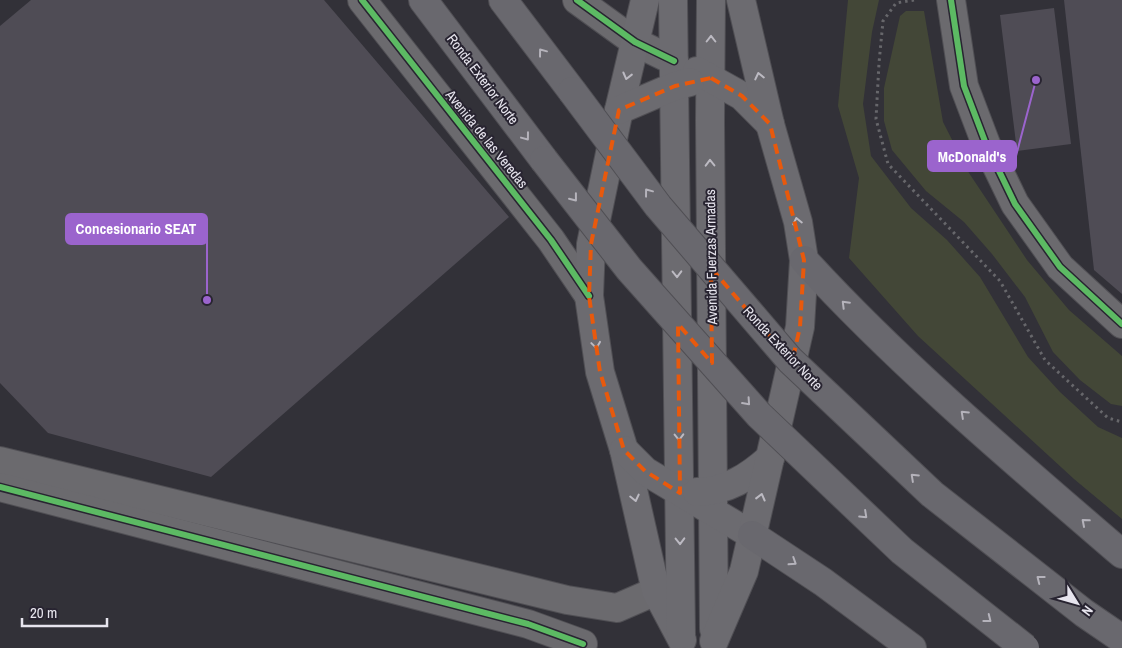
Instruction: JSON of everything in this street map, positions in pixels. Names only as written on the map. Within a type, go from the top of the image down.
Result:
[{"type":"highway","name":"Ronda Exterior Norte","points":[[423,0],[544,160],[629,268],[759,415],[902,551],[1025,648]]},
{"type":"highway","name":"Ronda Exterior Norte","points":[[503,0],[658,206],[790,360],[932,494],[1084,613],[1122,638]]},
{"type":"highway","points":[[804,260],[844,303],[922,376],[1016,462],[1122,554]]},
{"type":"highway","points":[[752,535],[823,582],[912,648]]},
{"type":"main road","points":[[645,0],[619,110],[591,244],[589,296],[600,372],[624,450],[656,591],[682,644]]},
{"type":"main road","points":[[673,0],[682,644]]},
{"type":"main road","name":"Avenida Fuerzas Armadas","points":[[711,0],[710,121],[714,644]]},
{"type":"main road","points":[[714,644],[744,571],[800,327],[804,260],[798,222],[770,124],[741,0]]},
{"type":"main road","points":[[619,110],[674,73],[711,78],[742,96],[770,124]]},
{"type":"main road","points":[[624,450],[646,471],[680,493],[714,502],[752,535]]},
{"type":"main road","points":[[714,502],[748,478],[770,458]]},
{"type":"street","name":"Avenida de las Veredas","points":[[362,0],[551,240],[589,296]]},
{"type":"street","points":[[577,0],[674,73]]},
{"type":"street","points":[[951,0],[964,86],[986,144],[1015,204],[1060,267],[1122,324]]},
{"type":"street","points":[[0,462],[567,600],[617,608],[656,591]]},
{"type":"street","points":[[0,487],[528,624],[584,646]]},
{"type":"street","points":[[567,600],[584,646]]},
{"type":"path","points":[[914,0],[896,3],[883,21],[876,119],[888,164],[1000,280],[1045,360],[1108,418],[1122,422]]},
{"type":"highlighted area","points":[[711,78],[742,96],[770,124],[804,260],[800,327],[792,362],[711,268],[712,363],[678,324],[680,493],[645,471],[624,450],[600,372],[589,296],[591,244],[619,110],[675,86]]},
{"type":"green space","points":[[848,0],[879,0],[872,32],[863,104],[871,156],[911,208],[947,240],[980,277],[1028,357],[1060,392],[1098,427],[1122,438],[1122,519],[1074,479],[918,336],[849,258],[859,178],[838,106]]},
{"type":"green space","points":[[906,11],[924,11],[943,122],[969,173],[1027,260],[1069,310],[1122,356],[1122,406],[1111,404],[1080,380],[1053,352],[1025,297],[992,254],[964,222],[926,191],[892,150],[884,121],[884,88],[900,16]]},
{"type":"building","points":[[31,0],[324,0],[509,217],[211,477],[48,433],[0,383],[0,26]]},
{"type":"building","points":[[1064,0],[1122,0],[1122,294],[1094,270]]},
{"type":"building","points":[[1054,8],[1071,144],[1017,151],[1000,15]]},
{"type":"cycle path","points":[[362,0],[551,240],[589,296]]},
{"type":"cycle path","points":[[577,0],[635,42],[674,61]]},
{"type":"cycle path","points":[[951,0],[964,86],[986,144],[1015,204],[1060,267],[1122,324]]},
{"type":"cycle path","points":[[0,487],[528,624],[583,644]]},
{"type":"place","name":"McDonald's","points":[[1036,80]]},
{"type":"place","name":"Concesionario SEAT","points":[[207,300]]}]
